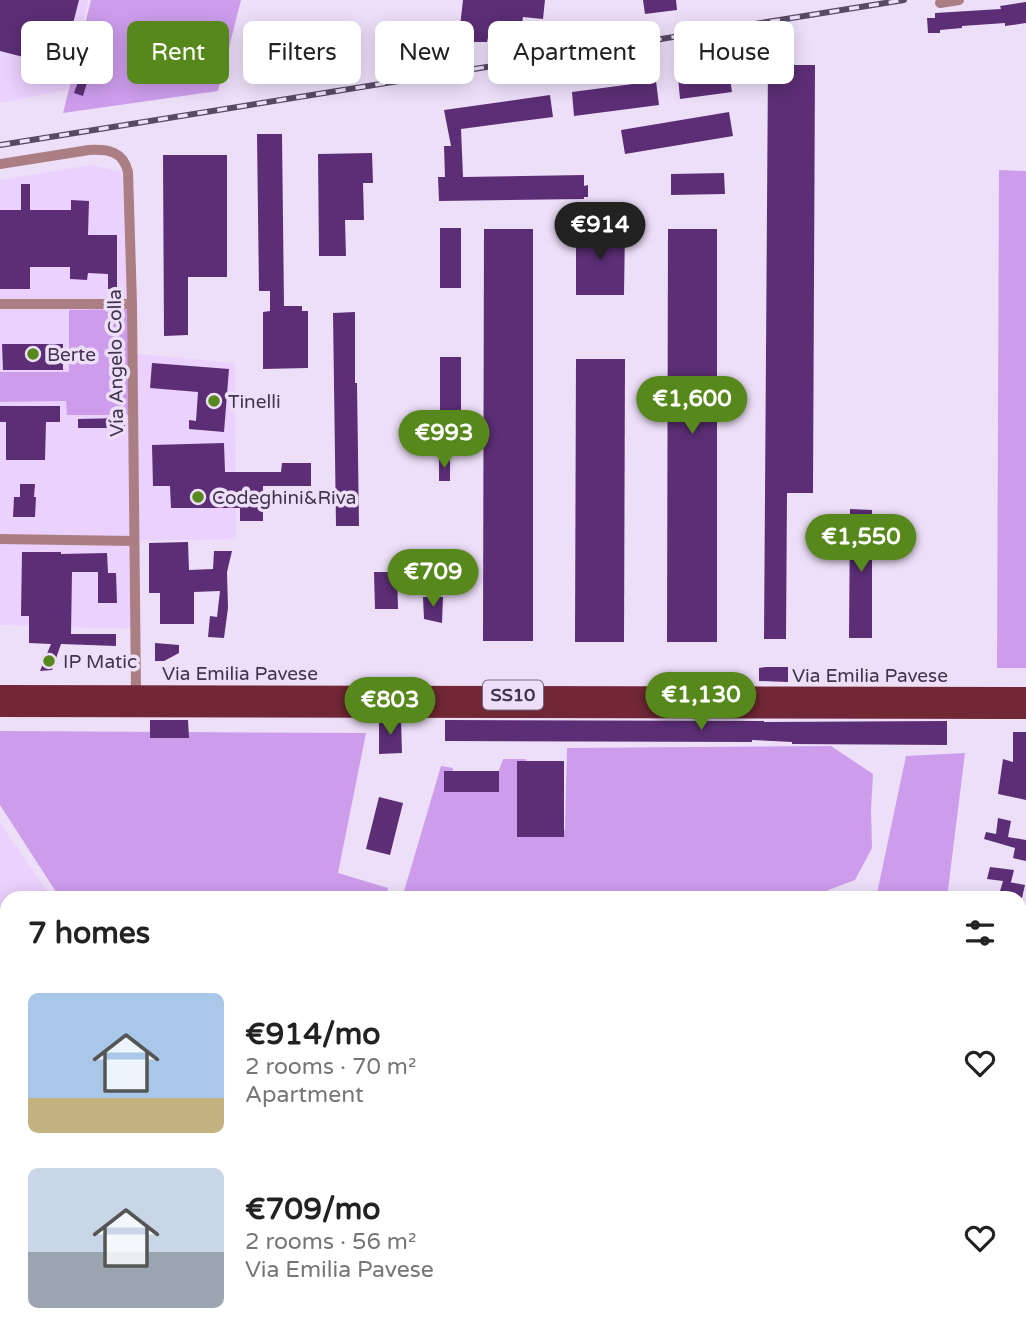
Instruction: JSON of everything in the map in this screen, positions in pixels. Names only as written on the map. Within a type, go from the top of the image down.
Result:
[{"type":"main road","name":"Via Emilia Pavese","points":[[0,694],[1026,696]]},
{"type":"main road","name":"Via Emilia Pavese","points":[[0,708],[1026,710]]},
{"type":"street","points":[[940,3],[959,0]]},
{"type":"street","name":"Via Angelo Colla","points":[[0,164],[89,150],[109,151],[123,159],[126,164],[132,304],[136,694]]},
{"type":"street","points":[[0,304],[132,304]]},
{"type":"street","points":[[0,539],[134,541]]},
{"type":"shaded area","points":[[0,0],[88,0],[83,21],[21,21],[21,84],[68,84],[67,90],[0,103]]},
{"type":"shaded area","points":[[91,0],[241,0],[229,47],[229,21],[127,21],[127,84],[220,84],[218,91],[63,113],[70,84],[113,84],[113,21],[86,21]]},
{"type":"shaded area","points":[[91,165],[122,172],[128,309],[69,372],[0,372],[0,180]]},
{"type":"shaded area","points":[[999,170],[1026,171],[1026,668],[997,668]]},
{"type":"shaded area","points":[[128,309],[129,415],[67,415],[66,401],[0,402],[0,372],[69,372],[69,310]]},
{"type":"shaded area","points":[[128,353],[235,363],[236,539],[133,541],[134,629],[0,625],[0,402],[66,401],[67,415]]},
{"type":"shaded area","points":[[0,731],[366,733],[338,873],[388,888],[387,891],[55,891],[0,805]]},
{"type":"shaded area","points":[[831,746],[873,774],[872,848],[855,880],[826,891],[404,891],[441,766],[453,768],[449,786],[495,782],[503,759],[526,759],[530,833],[565,830],[567,748]]},
{"type":"shaded area","points":[[965,753],[948,891],[877,891],[906,756]]},
{"type":"shaded area","points":[[0,823],[47,891],[0,891]]},
{"type":"building","points":[[0,0],[79,0],[74,21],[21,21],[21,56],[0,51]]},
{"type":"building","points":[[463,0],[545,0],[543,19],[523,17],[522,21],[488,21],[487,42],[474,42],[474,21],[461,21]]},
{"type":"building","points":[[643,0],[676,0],[677,10],[645,14]]},
{"type":"building","points":[[1026,2],[1026,23],[962,26],[940,30],[940,33],[928,33],[927,18],[935,18],[935,13],[1001,9],[1000,6]]},
{"type":"building","points":[[794,65],[815,65],[813,493],[787,493],[786,639],[764,639],[768,84],[794,84]]},
{"type":"building","points":[[77,84],[87,84],[83,96],[74,93]]},
{"type":"building","points":[[633,84],[656,84],[659,105],[574,116],[572,92]]},
{"type":"building","points":[[679,84],[731,84],[732,92],[680,99]]},
{"type":"building","points":[[550,95],[553,117],[461,129],[463,177],[584,175],[584,186],[588,185],[588,197],[439,201],[438,177],[445,177],[444,146],[451,146],[444,110]]},
{"type":"building","points":[[729,112],[733,136],[625,154],[621,130]]},
{"type":"building","points":[[257,134],[282,134],[284,306],[302,306],[302,311],[308,311],[308,368],[263,369],[263,312],[270,311],[270,291],[259,291]]},
{"type":"building","points":[[372,153],[373,183],[363,183],[364,220],[345,220],[346,256],[319,256],[318,154]]},
{"type":"building","points":[[163,155],[227,155],[227,277],[188,277],[188,335],[164,336]]},
{"type":"building","points":[[724,173],[725,194],[671,195],[671,174]]},
{"type":"building","points":[[21,184],[30,184],[30,210],[71,210],[71,200],[89,201],[88,235],[117,235],[117,289],[108,289],[108,274],[88,273],[87,280],[70,279],[70,267],[30,267],[30,289],[0,289],[0,210],[21,210]]},
{"type":"building","points":[[440,228],[461,228],[461,288],[440,288]]},
{"type":"building","points":[[625,228],[624,295],[576,295],[576,229]]},
{"type":"building","points":[[484,229],[533,229],[533,641],[483,641]]},
{"type":"building","points":[[668,229],[717,229],[717,642],[667,642]]},
{"type":"building","points":[[355,312],[359,526],[336,526],[333,313]]},
{"type":"building","name":"Berte","points":[[2,344],[63,344],[63,370],[3,370]]},
{"type":"building","points":[[440,357],[461,357],[461,416],[440,417]]},
{"type":"building","points":[[576,359],[625,359],[624,642],[575,642]]},
{"type":"building","points":[[152,363],[229,369],[224,432],[189,429],[189,420],[196,421],[198,392],[150,388]]},
{"type":"building","points":[[0,406],[60,406],[60,422],[46,422],[45,460],[6,460],[6,422],[0,422]]},
{"type":"building","points":[[125,418],[125,428],[78,428],[78,419]]},
{"type":"building","points":[[224,443],[225,472],[281,472],[282,463],[311,463],[311,486],[263,486],[263,521],[240,521],[240,508],[171,508],[170,486],[153,486],[152,445]]},
{"type":"building","points":[[439,459],[450,459],[450,481],[439,481]]},
{"type":"building","points":[[20,484],[35,484],[35,517],[13,517],[14,497],[20,497]]},
{"type":"building","points":[[850,509],[872,510],[872,638],[849,638]]},
{"type":"building","points":[[188,542],[189,570],[213,569],[214,551],[232,551],[227,572],[228,608],[224,638],[208,637],[210,616],[217,617],[220,591],[194,592],[194,624],[160,624],[160,593],[149,593],[149,543]]},
{"type":"building","points":[[22,552],[107,553],[108,573],[116,573],[117,603],[98,603],[98,572],[72,572],[71,634],[116,634],[116,646],[61,644],[52,670],[40,671],[51,644],[29,643],[29,616],[21,616]]},
{"type":"building","points":[[374,572],[397,572],[398,609],[375,609]]},
{"type":"building","points":[[423,597],[443,597],[442,623],[424,619]]},
{"type":"building","points":[[155,643],[179,645],[179,653],[164,661],[155,661]]},
{"type":"building","points":[[788,667],[788,682],[759,681],[759,668]]},
{"type":"building","points":[[150,720],[188,720],[189,738],[150,738]]},
{"type":"building","points":[[445,720],[947,721],[947,745],[792,744],[752,740],[445,741]]},
{"type":"building","points":[[379,721],[401,721],[402,753],[379,754]]},
{"type":"building","points":[[1013,732],[1026,732],[1026,800],[998,794],[1003,759],[1013,762]]},
{"type":"building","points":[[517,761],[564,761],[564,837],[517,837]]},
{"type":"building","points":[[444,771],[499,771],[499,792],[444,792]]},
{"type":"building","points":[[379,797],[403,803],[390,855],[366,849]]},
{"type":"building","points":[[998,818],[1011,821],[1008,837],[1026,840],[1026,861],[1013,858],[1015,848],[984,839],[986,832],[996,834]]},
{"type":"building","points":[[990,867],[1014,870],[1009,882],[1025,885],[1024,891],[1000,891],[1003,881],[987,879]]},
{"type":"railway","points":[[0,145],[904,0]]},
{"type":"place","name":"Berte","points":[[33,354]]},
{"type":"place","name":"Tinelli","points":[[214,401]]},
{"type":"place","name":"Codeghini&Riva","points":[[198,497]]},
{"type":"place","name":"IP Matic","points":[[49,661]]}]
